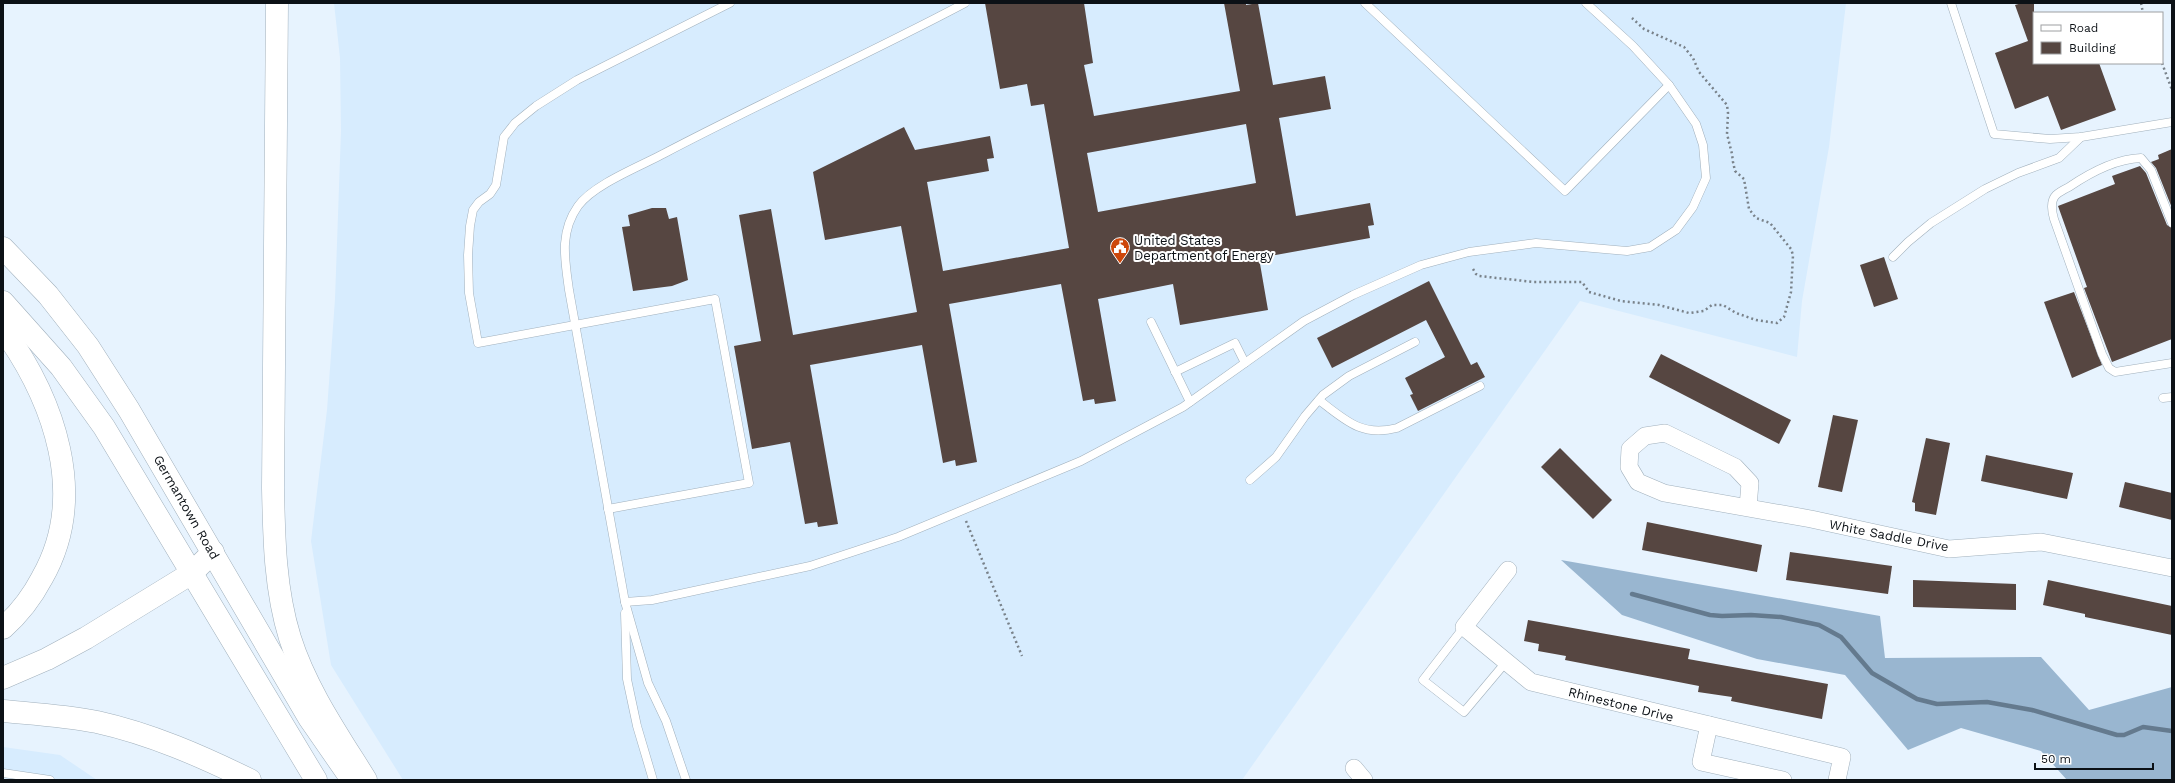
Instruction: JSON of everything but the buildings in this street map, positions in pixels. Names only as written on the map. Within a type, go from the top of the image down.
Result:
[{"type":"main road","points":[[277,3],[273,488],[274,541],[278,587],[290,639],[320,706],[366,780]]},
{"type":"main road","name":"Germantown Road","points":[[3,248],[48,295],[88,346],[129,410],[309,718],[352,780]]},
{"type":"main road","points":[[3,302],[61,367],[104,427],[316,780]]},
{"type":"main road","points":[[3,329],[20,352],[48,408],[57,438],[64,475],[65,505],[58,540],[49,567],[33,596],[3,628]]},
{"type":"main road","points":[[3,678],[86,638],[192,573],[213,552]]},
{"type":"main road","points":[[3,711],[47,714],[97,722],[149,737],[206,758],[250,780]]},
{"type":"street","name":"White Saddle Drive","points":[[1748,507],[1750,483],[1735,467],[1665,433],[1645,436],[1630,450],[1630,467],[1638,482],[1664,493],[1748,507],[1949,549],[2041,542],[2172,568]]},
{"type":"street","points":[[1464,627],[1508,570]]},
{"type":"street","name":"Rhinestone Drive","points":[[1464,627],[1531,682],[1842,757],[1837,780]]},
{"type":"street","points":[[1709,725],[1701,762],[1783,780]]},
{"type":"lane","points":[[608,509],[749,483],[715,299],[478,343],[469,293],[468,255],[470,226],[473,210],[479,202],[490,194],[496,185],[504,138],[516,123],[536,106],[577,80],[730,3]]},
{"type":"lane","points":[[686,780],[666,721],[648,683],[625,602],[565,260],[566,229],[578,205],[594,190],[706,132],[965,3]]},
{"type":"lane","points":[[1365,3],[1565,191],[1669,85]]},
{"type":"lane","points":[[1951,3],[1994,134],[2050,139],[2081,137],[2172,122]]},
{"type":"lane","points":[[625,602],[652,600],[810,566],[891,539],[1081,461],[1190,402],[1304,322],[1353,295],[1421,265],[1469,252],[1536,243],[1627,251],[1650,247],[1676,230],[1693,207],[1706,178],[1703,145],[1696,124],[1669,85],[1591,4]]},
{"type":"lane","points":[[1893,257],[1931,223],[1985,189],[2018,173],[2059,158],[2081,137]]},
{"type":"lane","points":[[2172,223],[2151,170],[2141,158],[2123,160],[2086,176],[2055,195],[2052,207],[2054,219],[2102,354],[2109,368],[2115,372],[2172,363]]},
{"type":"lane","points":[[1151,322],[1190,402]]},
{"type":"lane","points":[[1250,480],[1276,457],[1304,416],[1319,400],[1349,376],[1414,342]]},
{"type":"lane","points":[[1175,372],[1235,343],[1245,363]]},
{"type":"lane","points":[[1319,400],[1357,427],[1371,432],[1383,432],[1397,428],[1480,386]]},
{"type":"lane","points":[[2163,398],[2172,397]]},
{"type":"lane","points":[[625,602],[627,679],[637,726],[653,780]]},
{"type":"lane","points":[[1464,627],[1423,680],[1464,712],[1506,662]]},
{"type":"lane","points":[[3,773],[23,774],[50,780]]},
{"type":"path","points":[[2162,64],[2172,90]]},
{"type":"path","points":[[962,511],[1022,656]]},
{"type":"shaded area","points":[[334,3],[1846,3],[1829,147],[1802,301],[1797,357],[1580,301],[1242,780],[403,780],[331,665],[311,541],[327,410],[335,299],[341,131],[340,58]]},
{"type":"shaded area","points":[[1561,560],[1880,616],[1885,658],[2041,657],[2089,710],[2172,687],[2172,780],[2067,780],[2041,751],[1961,728],[1908,750],[1845,675],[1757,659],[1622,615]]},
{"type":"shaded area","points":[[3,747],[60,755],[97,780],[3,780]]},
{"type":"waterway","points":[[1632,594],[1710,615],[1781,617],[1819,625],[1841,637],[1872,673],[1917,699],[1937,704],[1987,702],[2032,710],[2117,735],[2124,735],[2143,727],[2172,731]]},
{"type":"place","name":"United States Department of Energy","points":[[1120,264]]}]
